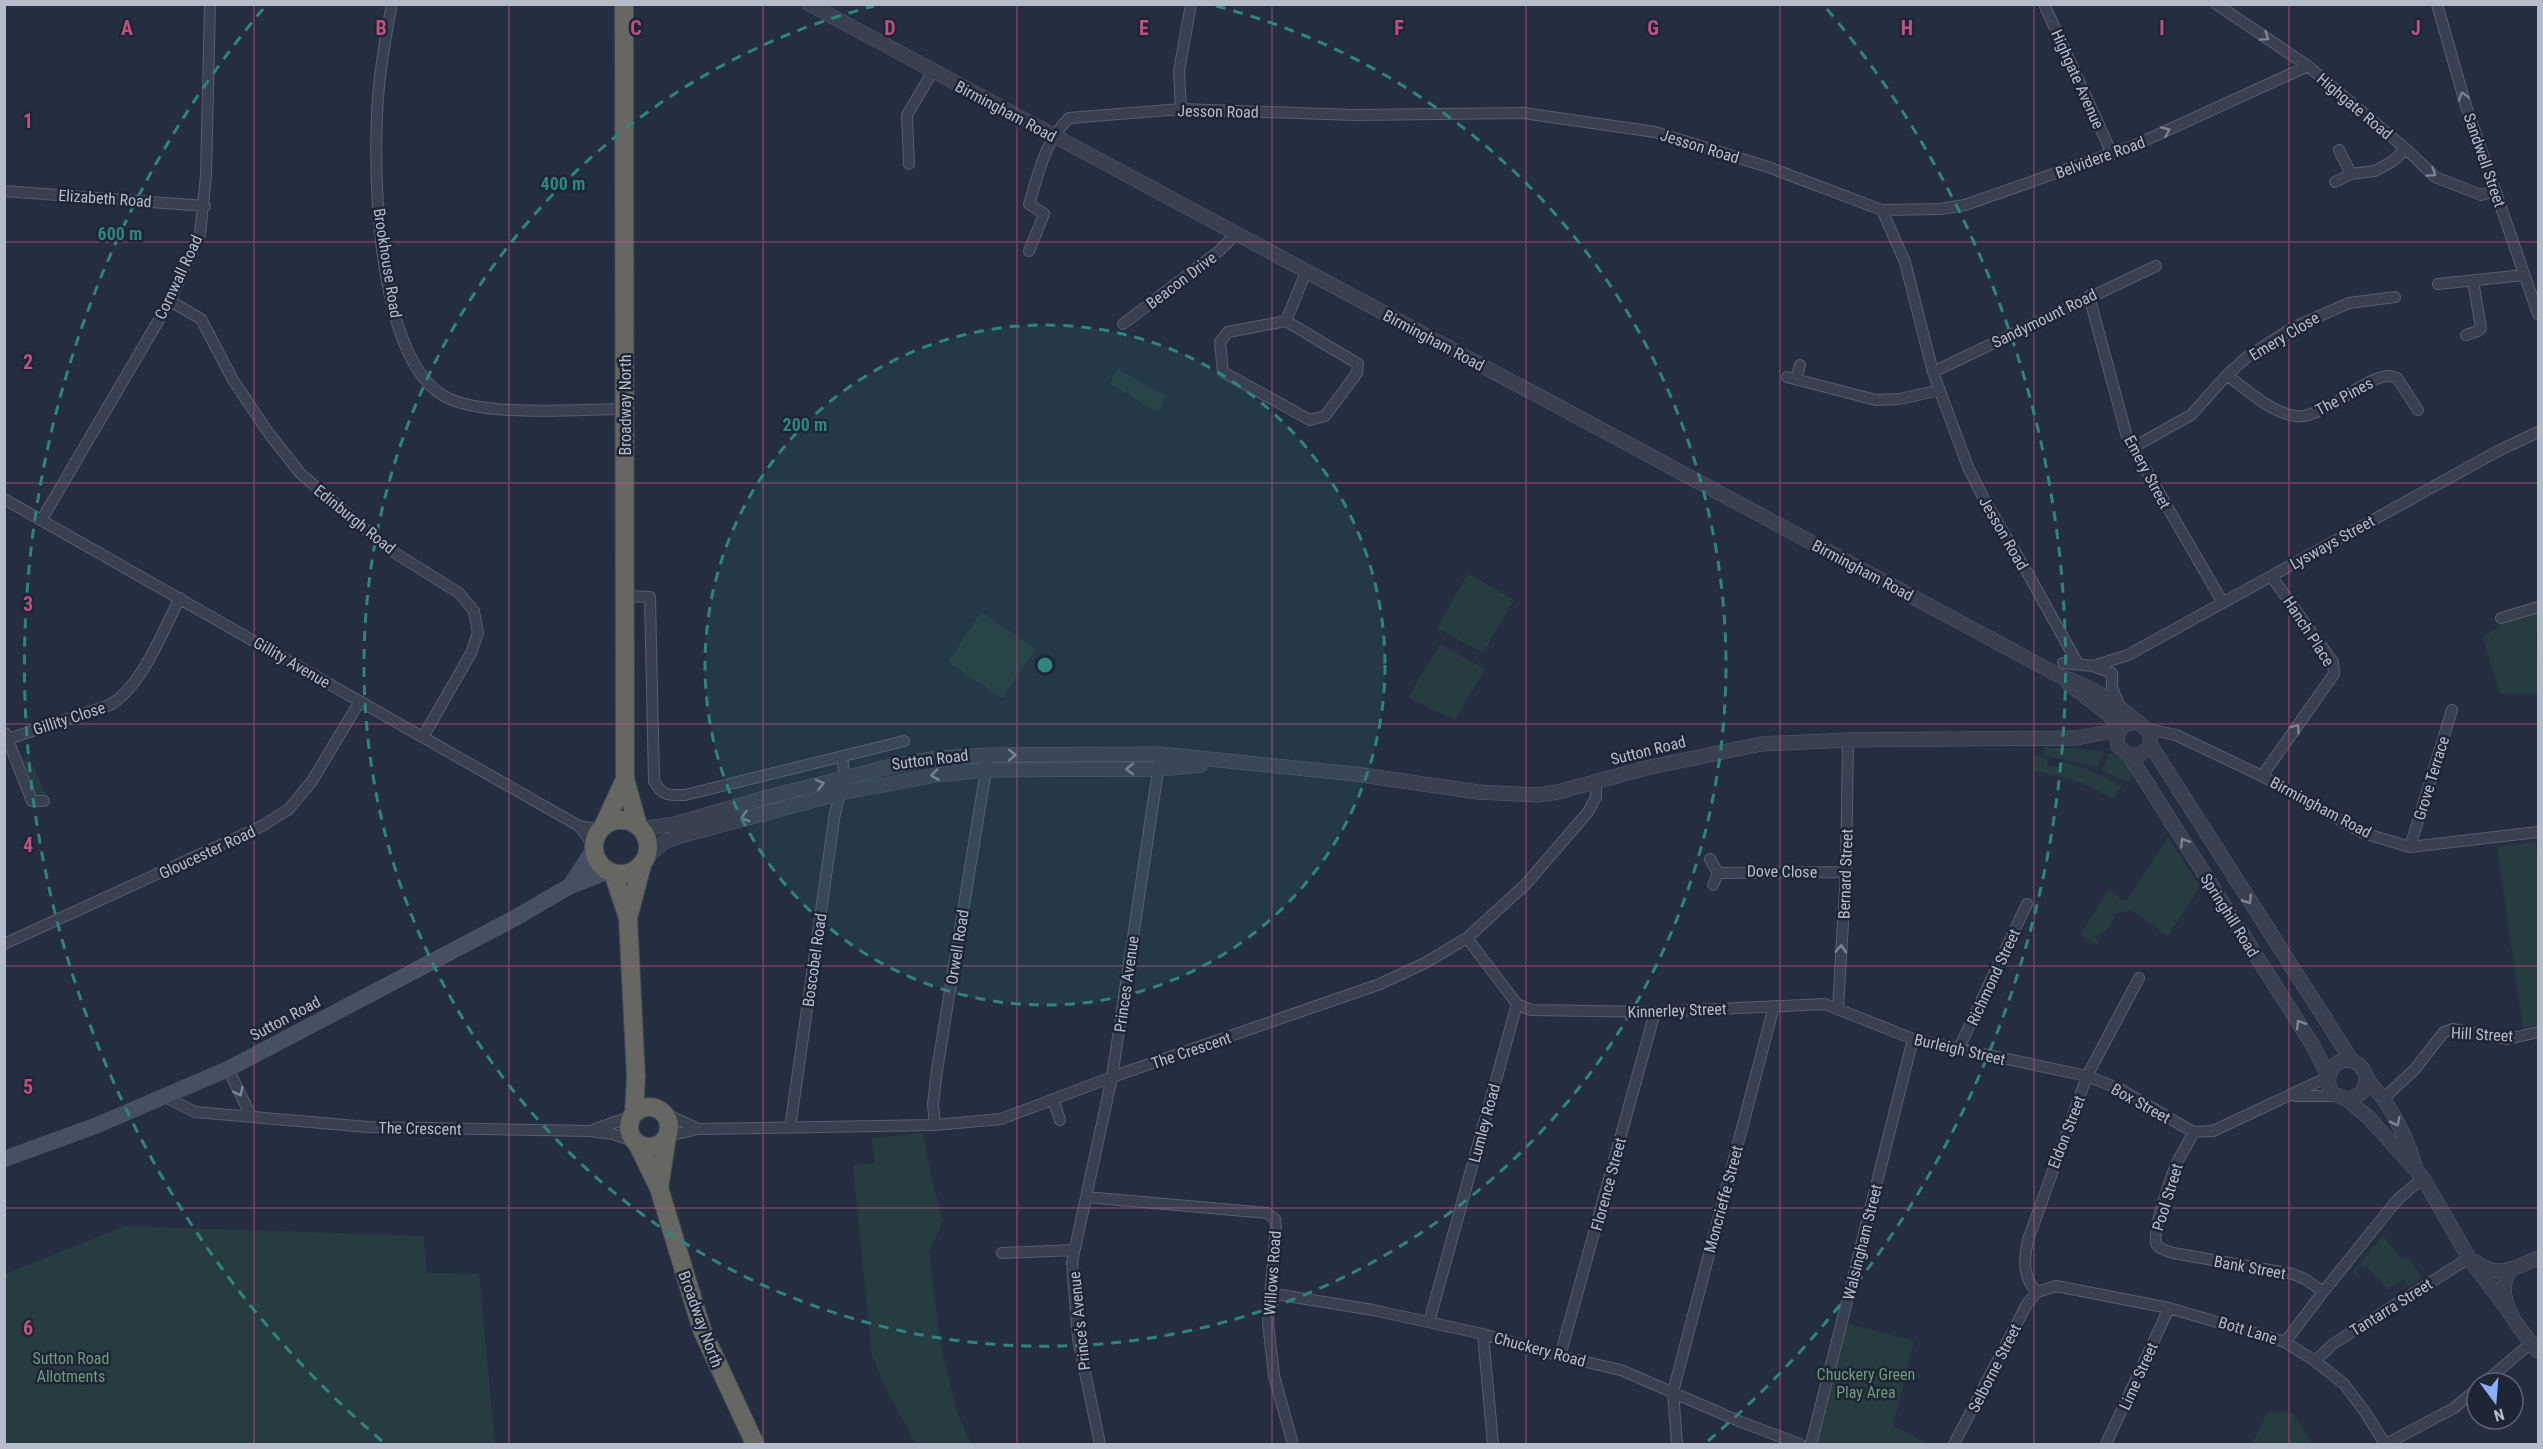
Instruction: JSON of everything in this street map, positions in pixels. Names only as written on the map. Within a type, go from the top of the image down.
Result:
[{"type":"highway","name":"Broadway North","points":[[624,4],[625,779],[640,828]]},
{"type":"highway","name":"Broadway North","points":[[625,30],[632,4]]},
{"type":"highway","name":"Broadway North","points":[[598,838],[625,779]]},
{"type":"highway","points":[[628,918],[648,846],[640,828],[627,821],[614,821],[598,838],[599,862],[611,872],[628,918],[636,1077],[630,1132],[637,1142],[653,1147],[667,1136],[670,1125],[636,1077]]},
{"type":"highway","points":[[611,872],[627,874],[644,861]]},
{"type":"highway","points":[[633,1115],[640,1109],[659,1110]]},
{"type":"highway","name":"Broadway North","points":[[659,1188],[667,1136]]},
{"type":"highway","name":"Broadway North","points":[[637,1142],[659,1188],[702,1330],[755,1444]]},
{"type":"main road","name":"Sutton Road","points":[[570,886],[598,838]]},
{"type":"main road","name":"Sutton Road","points":[[4,1159],[95,1126],[228,1069],[515,918],[570,886],[611,872]]},
{"type":"street","name":"Cornwall Road","points":[[42,519],[170,301],[200,234],[205,206],[210,4]]},
{"type":"street","name":"Brookhouse Road","points":[[392,4],[380,78],[377,137],[378,204],[388,285],[395,318],[403,342],[421,378],[445,397],[479,408],[625,409]]},
{"type":"street","name":"Birmingham Road","points":[[809,4],[1306,272],[2061,669],[2119,705],[2143,726],[2176,735],[2262,776],[2363,832],[2410,847],[2538,832]]},
{"type":"street","points":[[1181,109],[1179,71],[1191,4]]},
{"type":"street","name":"Highgate Avenue","points":[[2044,4],[2112,154]]},
{"type":"street","name":"Highgate Road","points":[[2216,4],[2308,66],[2406,149],[2434,177],[2481,195],[2495,191]]},
{"type":"street","name":"Sandwell Street","points":[[2436,4],[2466,106],[2524,275],[2534,287],[2538,314]]},
{"type":"street","name":"Belvidere Road","points":[[1882,210],[1940,209],[1965,205],[2112,154],[2308,66]]},
{"type":"street","points":[[909,164],[907,115],[933,71]]},
{"type":"street","name":"Jesson Road","points":[[1053,136],[1069,118],[1181,109],[1354,115],[1523,113],[1655,132],[1768,167],[1882,210],[1905,262],[1933,372],[1952,429],[1968,467],[1986,503],[2078,664]]},
{"type":"street","points":[[1029,250],[1044,214],[1029,204],[1040,163],[1053,136]]},
{"type":"street","points":[[2335,182],[2351,174],[2375,171],[2393,161],[2406,149]]},
{"type":"street","points":[[2339,150],[2351,174]]},
{"type":"street","name":"Elizabeth Road","points":[[4,191],[205,206]]},
{"type":"street","name":"Beacon Drive","points":[[1123,324],[1220,251],[1236,234]]},
{"type":"street","name":"Sandymount Road","points":[[1933,372],[2156,266]]},
{"type":"street","points":[[1286,321],[1306,272]]},
{"type":"street","points":[[2438,284],[2524,275]]},
{"type":"street","points":[[2466,335],[2481,328],[2473,281]]},
{"type":"street","name":"Emery Street","points":[[2089,296],[2127,437],[2223,603]]},
{"type":"street","name":"Emery Close","points":[[2132,448],[2192,415],[2227,375],[2266,344],[2323,313],[2349,303],[2395,297]]},
{"type":"street","name":"Edinburgh Road","points":[[170,301],[201,319],[233,380],[270,435],[301,474],[387,548],[459,593],[474,611],[478,633],[471,654],[423,737]]},
{"type":"street","points":[[1286,321],[1358,364],[1357,373],[1325,416],[1320,418],[1310,420],[1222,372],[1220,342],[1228,332],[1286,321]]},
{"type":"street","points":[[1800,365],[1792,378],[1876,400],[1899,399],[1940,390]]},
{"type":"street","name":"The Pines","points":[[2227,375],[2269,406],[2297,417],[2309,415],[2382,376],[2392,375],[2397,378],[2418,410]]},
{"type":"street","name":"Lysways Street","points":[[2093,666],[2128,655],[2498,451],[2538,432]]},
{"type":"street","name":"Gillity Avenue","points":[[4,499],[598,838]]},
{"type":"street","name":"Hanch Place","points":[[2262,776],[2334,674],[2335,668],[2271,576]]},
{"type":"street","points":[[625,596],[650,597],[654,781],[660,791],[667,795],[685,795],[904,741]]},
{"type":"street","name":"Gillity Close","points":[[6,735],[110,705],[125,696],[180,598]]},
{"type":"street","points":[[2501,618],[2538,607]]},
{"type":"street","name":"Jesson Road","points":[[2061,669],[2063,637]]},
{"type":"street","name":"Lysways Street","points":[[2061,669],[2078,664],[2093,666],[2112,673],[2128,655]]},
{"type":"street","name":"Birmingham Road","points":[[2061,669],[2107,713],[2120,729]]},
{"type":"street","points":[[2112,673],[2112,687],[2119,705]]},
{"type":"street","name":"Gloucester Road","points":[[4,944],[262,826],[289,809],[312,781],[360,701]]},
{"type":"street","name":"Grove Terrace","points":[[2410,847],[2452,710]]},
{"type":"street","points":[[2128,723],[2143,726],[2150,744],[2141,754],[2124,751],[2120,729],[2128,723]]},
{"type":"street","name":"Sutton Road","points":[[640,828],[675,824],[845,777],[938,758],[988,755],[1160,754],[1230,763],[1355,774],[1517,795],[1558,792],[1666,763],[1761,744],[1848,740],[2076,738],[2120,729]]},
{"type":"street","points":[[6,735],[32,801],[44,801]]},
{"type":"street","name":"Sutton Road","points":[[2076,738],[2124,751]]},
{"type":"street","name":"Bernard Street","points":[[1838,1008],[1846,872],[1848,740]]},
{"type":"street","name":"Springhill Road","points":[[2150,744],[2352,1061]]},
{"type":"street","name":"Springhill Road","points":[[2124,751],[2313,1044],[2328,1076]]},
{"type":"street","name":"Princes Avenue","points":[[1086,1197],[1112,1077],[1160,754]]},
{"type":"street","name":"Orwell Road","points":[[935,1125],[933,1104],[937,1070],[988,755]]},
{"type":"street","points":[[842,757],[845,777]]},
{"type":"street","name":"Sutton Road","points":[[644,861],[664,842],[680,836],[887,782],[986,770],[1158,769],[1230,763]]},
{"type":"street","name":"Boscobel Road","points":[[790,1128],[835,813],[845,777]]},
{"type":"street","name":"The Crescent","points":[[667,1136],[698,1129],[935,1125],[1001,1119],[1112,1077],[1380,984],[1425,963],[1467,938],[1526,885],[1574,829],[1596,797],[1596,782]]},
{"type":"street","name":"Gillity Avenue","points":[[579,826],[598,838]]},
{"type":"street","points":[[1710,860],[1718,873],[1713,885]]},
{"type":"street","name":"Dove Close","points":[[1718,873],[1846,872]]},
{"type":"street","name":"Richmond Street","points":[[1958,1050],[2027,904]]},
{"type":"street","points":[[1467,938],[1516,1004]]},
{"type":"street","name":"Eldon Street","points":[[2037,1292],[2031,1286],[2026,1274],[2024,1260],[2028,1240],[2087,1076],[2139,978]]},
{"type":"street","name":"Kinnerley Street","points":[[1516,1004],[1531,1011],[1655,1012],[1825,1004],[1838,1008]]},
{"type":"street","name":"Lumley Road","points":[[1429,1322],[1516,1004]]},
{"type":"street","name":"Moncrieffe Street","points":[[1677,1444],[1673,1392],[1774,1006]]},
{"type":"street","name":"Burleigh Street","points":[[1838,1008],[1912,1039],[2087,1076]]},
{"type":"street","name":"Florence Street","points":[[1560,1356],[1655,1012]]},
{"type":"street","name":"Hill Street","points":[[2383,1099],[2415,1069],[2444,1032],[2453,1029],[2508,1039],[2538,1032]]},
{"type":"street","name":"Walsingham Street","points":[[1811,1444],[1912,1039]]},
{"type":"street","points":[[2193,1132],[2213,1131],[2291,1096],[2328,1076],[2337,1064],[2352,1061],[2362,1067],[2367,1078],[2383,1099],[2412,1153],[2420,1174],[2469,1258],[2535,1347],[2501,1371]]},
{"type":"street","points":[[228,1069],[251,1116]]},
{"type":"street","name":"Box Street","points":[[2087,1076],[2120,1089],[2193,1132]]},
{"type":"street","points":[[2328,1076],[2329,1087],[2369,1118],[2420,1174]]},
{"type":"street","points":[[2291,1096],[2342,1098],[2362,1093],[2367,1078]]},
{"type":"street","name":"The Crescent","points":[[165,1097],[195,1112],[368,1127],[590,1131],[613,1134],[637,1142]]},
{"type":"street","points":[[1053,1099],[1060,1120]]},
{"type":"street","name":"The Crescent","points":[[659,1110],[698,1129]]},
{"type":"street","name":"The Crescent","points":[[590,1131],[633,1115]]},
{"type":"street","name":"Pool Street","points":[[2173,1253],[2160,1248],[2154,1237],[2175,1166],[2193,1132]]},
{"type":"street","name":"Bott Lane","points":[[2037,1292],[2056,1286],[2169,1308],[2285,1342],[2420,1174]]},
{"type":"street","name":"Prince's Avenue","points":[[1086,1197],[1072,1262],[1078,1339],[1100,1444]]},
{"type":"street","name":"Willows Road","points":[[1086,1197],[1267,1213],[1275,1219],[1268,1322],[1274,1376],[1293,1444]]},
{"type":"street","points":[[1002,1253],[1074,1250]]},
{"type":"street","name":"Bank Street","points":[[2173,1253],[2294,1274],[2323,1292]]},
{"type":"street","points":[[2469,1258],[2486,1269],[2509,1272],[2538,1258]]},
{"type":"street","name":"Tantarra Street","points":[[2315,1360],[2333,1344],[2469,1258]]},
{"type":"street","points":[[2509,1272],[2503,1287],[2513,1317]]},
{"type":"street","name":"Selborne Street","points":[[1954,1444],[2027,1304],[2037,1292]]},
{"type":"street","name":"Chuckery Road","points":[[1269,1293],[1373,1310],[1429,1322],[1621,1370],[1741,1422],[1800,1444]]},
{"type":"street","name":"Lime Street","points":[[2106,1444],[2169,1308]]},
{"type":"street","points":[[1483,1334],[1492,1444]]},
{"type":"street","points":[[2285,1342],[2315,1360],[2344,1384],[2366,1412],[2385,1444],[2454,1408],[2465,1399]]},
{"type":"green space","points":[[1118,369],[1167,397],[1158,412],[1110,384]]},
{"type":"green space","points":[[1468,573],[1514,600],[1483,653],[1437,628]]},
{"type":"green space","points":[[981,612],[1036,649],[1002,698],[948,662]]},
{"type":"green space","points":[[2538,612],[2538,631],[2536,632],[2538,694],[2500,693],[2483,638],[2502,623]]},
{"type":"green space","points":[[1440,644],[1485,669],[1455,720],[1408,697]]},
{"type":"green space","points":[[2044,747],[2104,751],[2098,767],[2044,755]]},
{"type":"green space","points":[[2113,753],[2126,763],[2135,775],[2125,782],[2102,770],[2109,754]]},
{"type":"green space","points":[[2035,756],[2047,758],[2048,766],[2059,767],[2061,761],[2122,785],[2113,799],[2075,781],[2033,771]]},
{"type":"green space","points":[[29,757],[46,795],[41,797],[32,792],[19,761]]},
{"type":"green space","points":[[2168,837],[2200,887],[2168,936],[2131,910],[2113,914],[2114,919],[2107,930],[2094,937],[2099,942],[2097,945],[2081,935],[2108,890],[2126,902]]},
{"type":"green space","points":[[2536,841],[2538,1025],[2523,1029],[2497,847]]},
{"type":"green space","points":[[923,1133],[943,1221],[929,1252],[940,1342],[958,1415],[971,1444],[916,1444],[885,1387],[872,1356],[853,1165],[874,1163],[872,1138]]},
{"type":"green space","name":"Sutton Road Allotments","points":[[125,1226],[423,1236],[427,1273],[479,1274],[495,1443],[5,1444],[5,1274]]},
{"type":"green space","points":[[2383,1235],[2402,1260],[2408,1257],[2422,1278],[2408,1287],[2403,1279],[2387,1290],[2378,1276],[2376,1278],[2367,1266],[2363,1268],[2360,1265],[2356,1271],[2361,1278],[2352,1273]]},
{"type":"green space","name":"Chuckery Green Play Area","points":[[1845,1323],[1914,1341],[1893,1425],[1928,1444],[1815,1444]]},
{"type":"green space","points":[[2292,1412],[2312,1444],[2252,1444],[2267,1413]]}]
